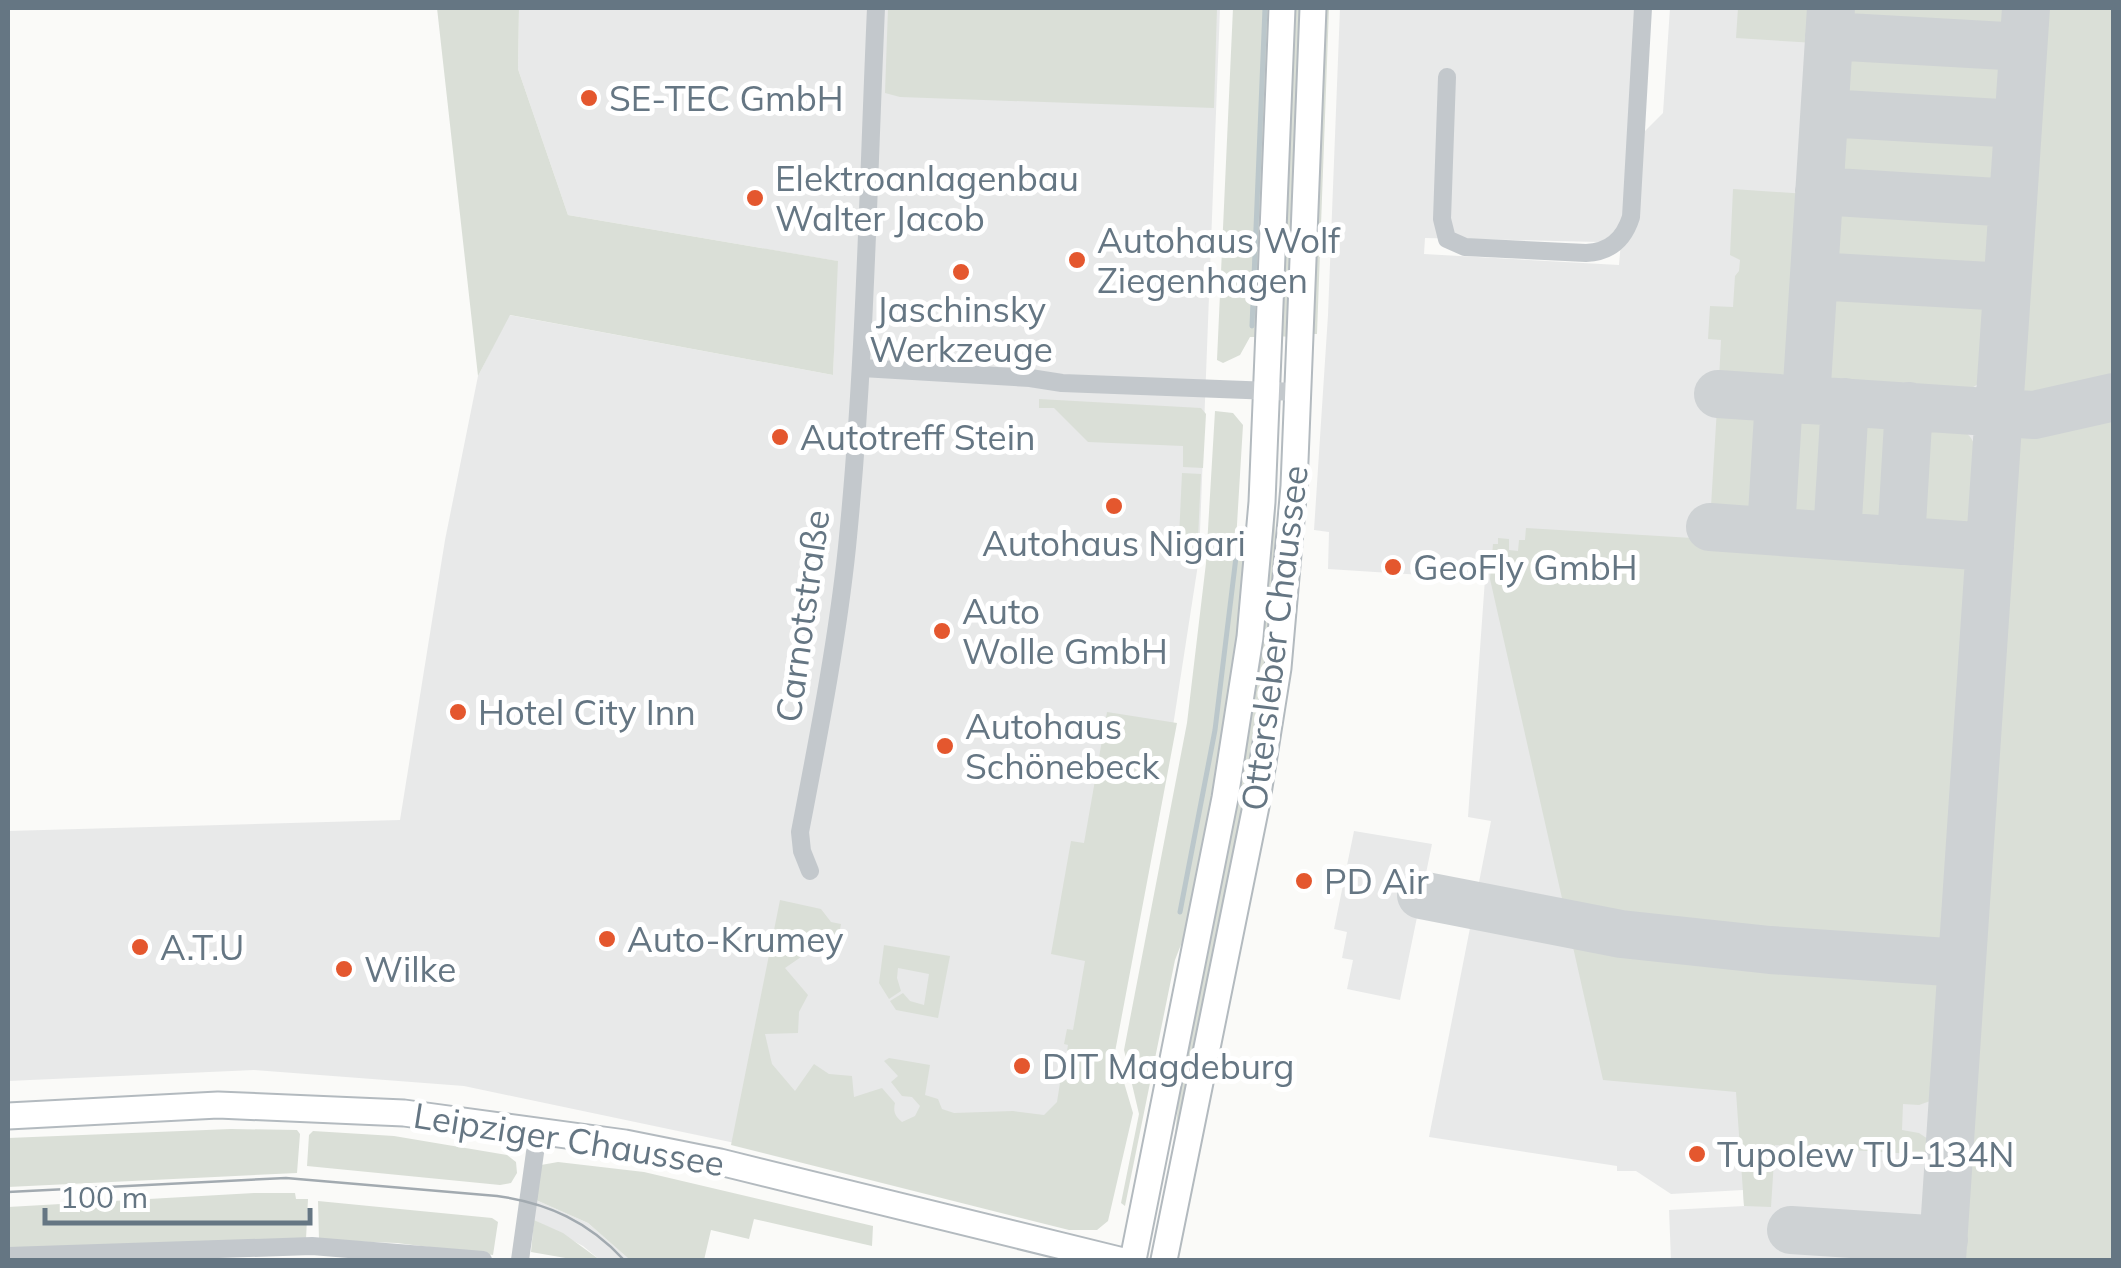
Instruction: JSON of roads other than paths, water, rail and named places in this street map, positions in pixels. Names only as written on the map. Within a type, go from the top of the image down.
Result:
[{"type":"main road","name":"Ottersleber Chaussee","points":[[1133,1260],[1236,738],[1260,535],[1282,8]]},
{"type":"main road","name":"Ottersleber Chaussee","points":[[1164,1260],[1268,735],[1288,576],[1313,8]]},
{"type":"main road","name":"Leipziger Chaussee","points":[[8,1116],[218,1106],[404,1112],[720,1162],[1119,1260]]},
{"type":"street","name":"Carnotstraße","points":[[810,871],[800,832],[828,691],[845,564],[862,368],[876,8]]},
{"type":"street","points":[[1447,77],[1442,219],[1447,239],[1465,248],[1586,253],[1603,250],[1621,237],[1631,217],[1643,8]]},
{"type":"street","points":[[862,368],[1062,383],[1298,392]]},
{"type":"street","points":[[520,1260],[538,1131]]},
{"type":"street","points":[[8,1256],[312,1246],[483,1260]]},
{"type":"waterway","points":[[1252,326],[1265,8]]},
{"type":"waterway","points":[[1180,912],[1215,730],[1236,557]]},
{"type":"tram line","points":[[8,1192],[286,1178],[497,1196],[566,1216],[597,1235],[624,1260]]},
{"type":"place","name":"SE-TEC GmbH","points":[[589,98]]},
{"type":"place","name":"Elektroanlagenbau Walter Jacob","points":[[755,198]]},
{"type":"place","name":"Autohaus Wolf Ziegenhagen","points":[[1077,260]]},
{"type":"place","name":"Jaschinsky Werkzeuge","points":[[961,272]]},
{"type":"place","name":"Autotreff Stein","points":[[780,437]]},
{"type":"place","name":"Autohaus Nigari","points":[[1114,506]]},
{"type":"place","name":"GeoFly GmbH","points":[[1393,567]]},
{"type":"place","name":"Auto Wolle GmbH","points":[[942,631]]},
{"type":"place","name":"Hotel City Inn","points":[[458,712]]},
{"type":"place","name":"Autohaus Schönebeck","points":[[945,746]]},
{"type":"place","name":"PD Air","points":[[1304,881]]},
{"type":"place","name":"Auto-Krumey","points":[[607,939]]},
{"type":"place","name":"A.T.U","points":[[140,947]]},
{"type":"place","name":"Wilke","points":[[344,969]]},
{"type":"place","name":"DIT Magdeburg","points":[[1022,1066]]},
{"type":"place","name":"Tupolew TU-134N","points":[[1697,1154]]}]
